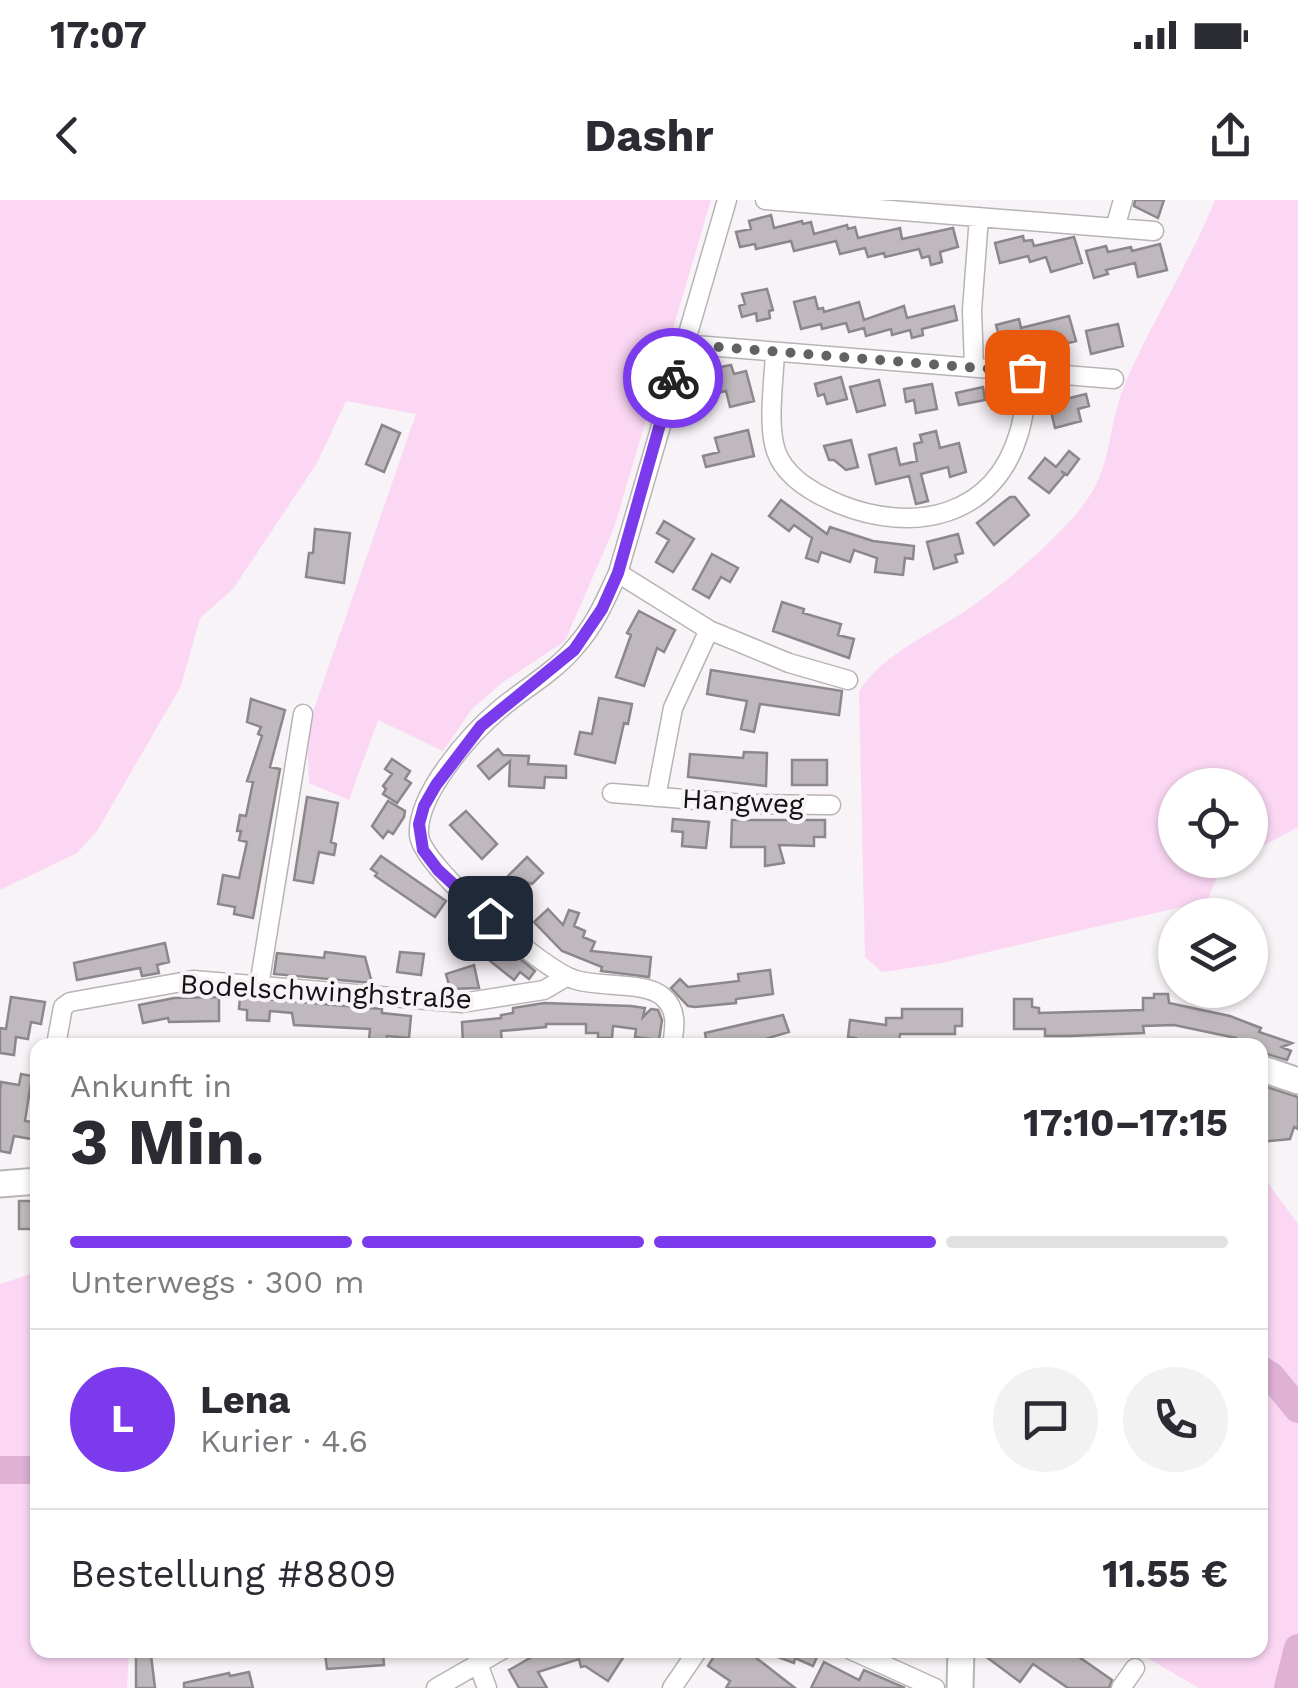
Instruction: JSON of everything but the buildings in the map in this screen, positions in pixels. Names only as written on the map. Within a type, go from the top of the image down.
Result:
[{"type":"main road","points":[[1268,1071],[1298,1081]]},
{"type":"main road","points":[[2,1178],[30,1180]]},
{"type":"main road","points":[[960,1688],[961,1658]]},
{"type":"street","points":[[673,1038],[675,1016],[666,999],[657,992],[597,986],[566,977],[549,966],[438,870],[420,841],[419,824],[436,785],[481,726],[544,677],[586,635],[618,573],[726,200]]},
{"type":"street","points":[[765,200],[1154,231]]},
{"type":"street","points":[[1115,228],[1123,200]]},
{"type":"street","points":[[974,367],[972,310],[979,217]]},
{"type":"street","points":[[682,344],[1114,379]]},
{"type":"street","points":[[774,352],[773,430],[782,464],[802,484],[825,498],[874,516],[901,520],[949,512],[987,488],[1019,435],[1027,372]]},
{"type":"street","points":[[618,573],[709,630],[790,663],[848,680]]},
{"type":"street","name":"Hangweg","points":[[656,797],[673,708],[709,630]]},
{"type":"street","points":[[259,986],[303,714]]},
{"type":"street","name":"Hangweg","points":[[612,793],[744,804],[831,805]]},
{"type":"street","name":"Bodelschwinghstraße","points":[[57,1038],[63,1007],[70,1002],[193,980],[462,1003],[544,990],[566,977]]},
{"type":"street","points":[[436,1688],[485,1658]]},
{"type":"street","points":[[672,1688],[693,1658]]},
{"type":"street","points":[[869,1658],[935,1688]]},
{"type":"street","points":[[478,1661],[486,1688]]},
{"type":"street","points":[[1121,1688],[1135,1668]]},
{"type":"shaded area","points":[[0,200],[711,200],[614,528],[565,641],[503,682],[472,709],[443,751],[378,720],[349,800],[309,783],[307,729],[416,414],[346,401],[317,463],[233,589],[200,618],[181,686],[97,831],[77,853],[0,890]]},
{"type":"shaded area","points":[[1215,200],[1298,200],[1298,827],[1268,843],[1268,768],[1158,768],[1158,878],[1217,878],[1208,898],[1158,898],[1158,912],[937,964],[882,972],[865,957],[859,691],[894,655],[968,609],[1010,577],[1077,513],[1098,480],[1127,379]]},
{"type":"shaded area","points":[[1268,1183],[1298,1224],[1298,1688],[1199,1688],[1148,1658],[1268,1658]]},
{"type":"shaded area","points":[[30,1274],[30,1658],[129,1658],[127,1688],[0,1688],[0,1284]]},
{"type":"waterway","points":[[1268,1374],[1298,1409]]},
{"type":"waterway","points":[[0,1470],[30,1470]]},
{"type":"waterway","points":[[1288,1688],[1298,1648]]},
{"type":"way so far","points":[[673,378],[682,344],[1027,372]]},
{"type":"route","points":[[490,918],[438,870],[423,850],[419,824],[424,806],[481,726],[574,650],[602,609],[618,573],[673,378]]}]
